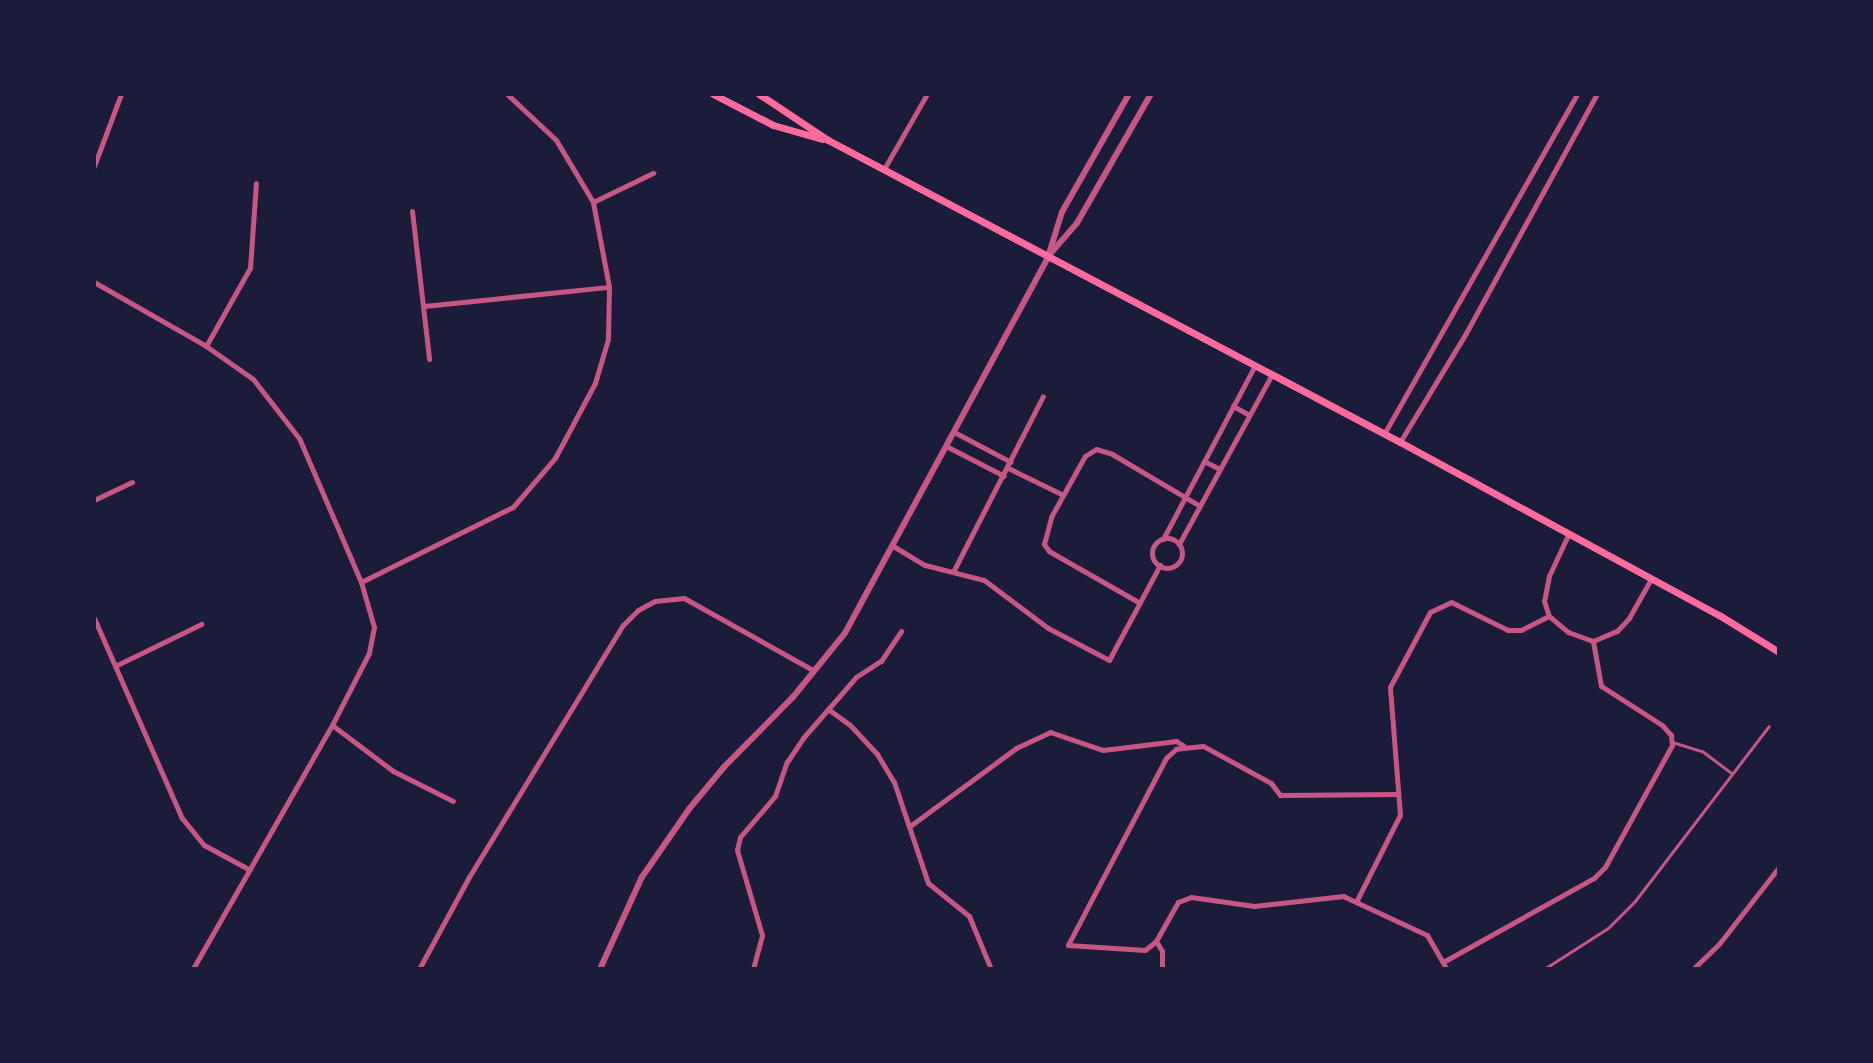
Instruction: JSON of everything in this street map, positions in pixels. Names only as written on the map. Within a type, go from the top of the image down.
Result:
[{"type":"main road","points":[[713,94],[773,125],[828,140]]},
{"type":"main road","points":[[759,94],[828,140],[883,170],[1400,442],[1777,649]]},
{"type":"street","points":[[94,166],[121,94]]},
{"type":"street","points":[[361,582],[513,507],[555,458],[595,383],[608,339],[609,287],[593,202],[556,140],[507,94]]},
{"type":"street","points":[[883,170],[927,94]]},
{"type":"street","points":[[600,969],[642,877],[689,809],[845,633],[1048,257],[1062,212],[1129,94]]},
{"type":"street","points":[[1048,257],[1077,223],[1151,94]]},
{"type":"street","points":[[1384,434],[1577,94]]},
{"type":"street","points":[[1400,442],[1466,333],[1597,94]]},
{"type":"street","points":[[593,202],[653,173]]},
{"type":"street","points":[[206,346],[250,268],[256,183]]},
{"type":"street","points":[[412,211],[429,359]]},
{"type":"street","points":[[94,282],[206,346],[253,379],[299,438],[361,582],[374,627],[369,653],[332,725],[193,969]]},
{"type":"street","points":[[424,306],[609,287]]},
{"type":"street","points":[[1255,365],[1163,539],[1153,549],[1160,565],[1170,568],[1180,562],[1179,544],[1272,374]]},
{"type":"street","points":[[954,570],[1043,396]]},
{"type":"street","points":[[1233,406],[1249,415]]},
{"type":"street","points":[[954,432],[1063,495]]},
{"type":"street","points":[[946,446],[1004,476]]},
{"type":"street","points":[[1140,603],[1049,551],[1044,544],[1051,517],[1085,456],[1096,449],[1200,506]]},
{"type":"street","points":[[983,465],[990,452]]},
{"type":"street","points":[[1204,461],[1220,469]]},
{"type":"street","points":[[94,500],[132,482]]},
{"type":"street","points":[[1568,535],[1544,592],[1549,616],[1568,632],[1593,641],[1617,631],[1629,618],[1652,578]]},
{"type":"street","points":[[1163,539],[1171,538],[1179,544]]},
{"type":"street","points":[[893,546],[917,561],[984,580],[1048,628],[1109,660],[1160,565]]},
{"type":"street","points":[[419,969],[469,877],[623,625],[638,610],[655,601],[684,598],[813,670]]},
{"type":"street","points":[[1356,902],[1400,815],[1390,687],[1430,612],[1451,602],[1508,630],[1521,630],[1549,616]]},
{"type":"street","points":[[94,618],[182,818],[204,845],[250,870]]},
{"type":"street","points":[[115,666],[201,624]]},
{"type":"street","points":[[753,969],[762,935],[737,850],[740,837],[765,811],[787,762],[828,709],[856,677],[873,670],[901,631]]},
{"type":"street","points":[[1443,962],[1594,878],[1605,867],[1672,742],[1662,725],[1601,686],[1593,641]]},
{"type":"street","points":[[828,709],[850,725],[877,754],[894,782],[928,883],[969,916],[991,969]]},
{"type":"street","points":[[332,725],[393,771],[453,801]]},
{"type":"street","points":[[910,826],[1016,748],[1050,732],[1103,750],[1176,741],[1182,747]]},
{"type":"street","points":[[1398,794],[1280,795],[1271,783],[1203,746],[1182,747],[1166,758],[1068,945],[1145,950],[1156,941],[1178,902],[1191,897],[1254,906],[1343,896],[1427,935],[1447,969]]},
{"type":"street","points":[[1699,968],[1779,867]]},
{"type":"street","points":[[1156,941],[1162,951],[1162,969]]},
{"type":"lane","points":[[1544,969],[1608,928],[1635,901],[1769,726]]},
{"type":"lane","points":[[1672,742],[1702,751],[1732,773]]}]
